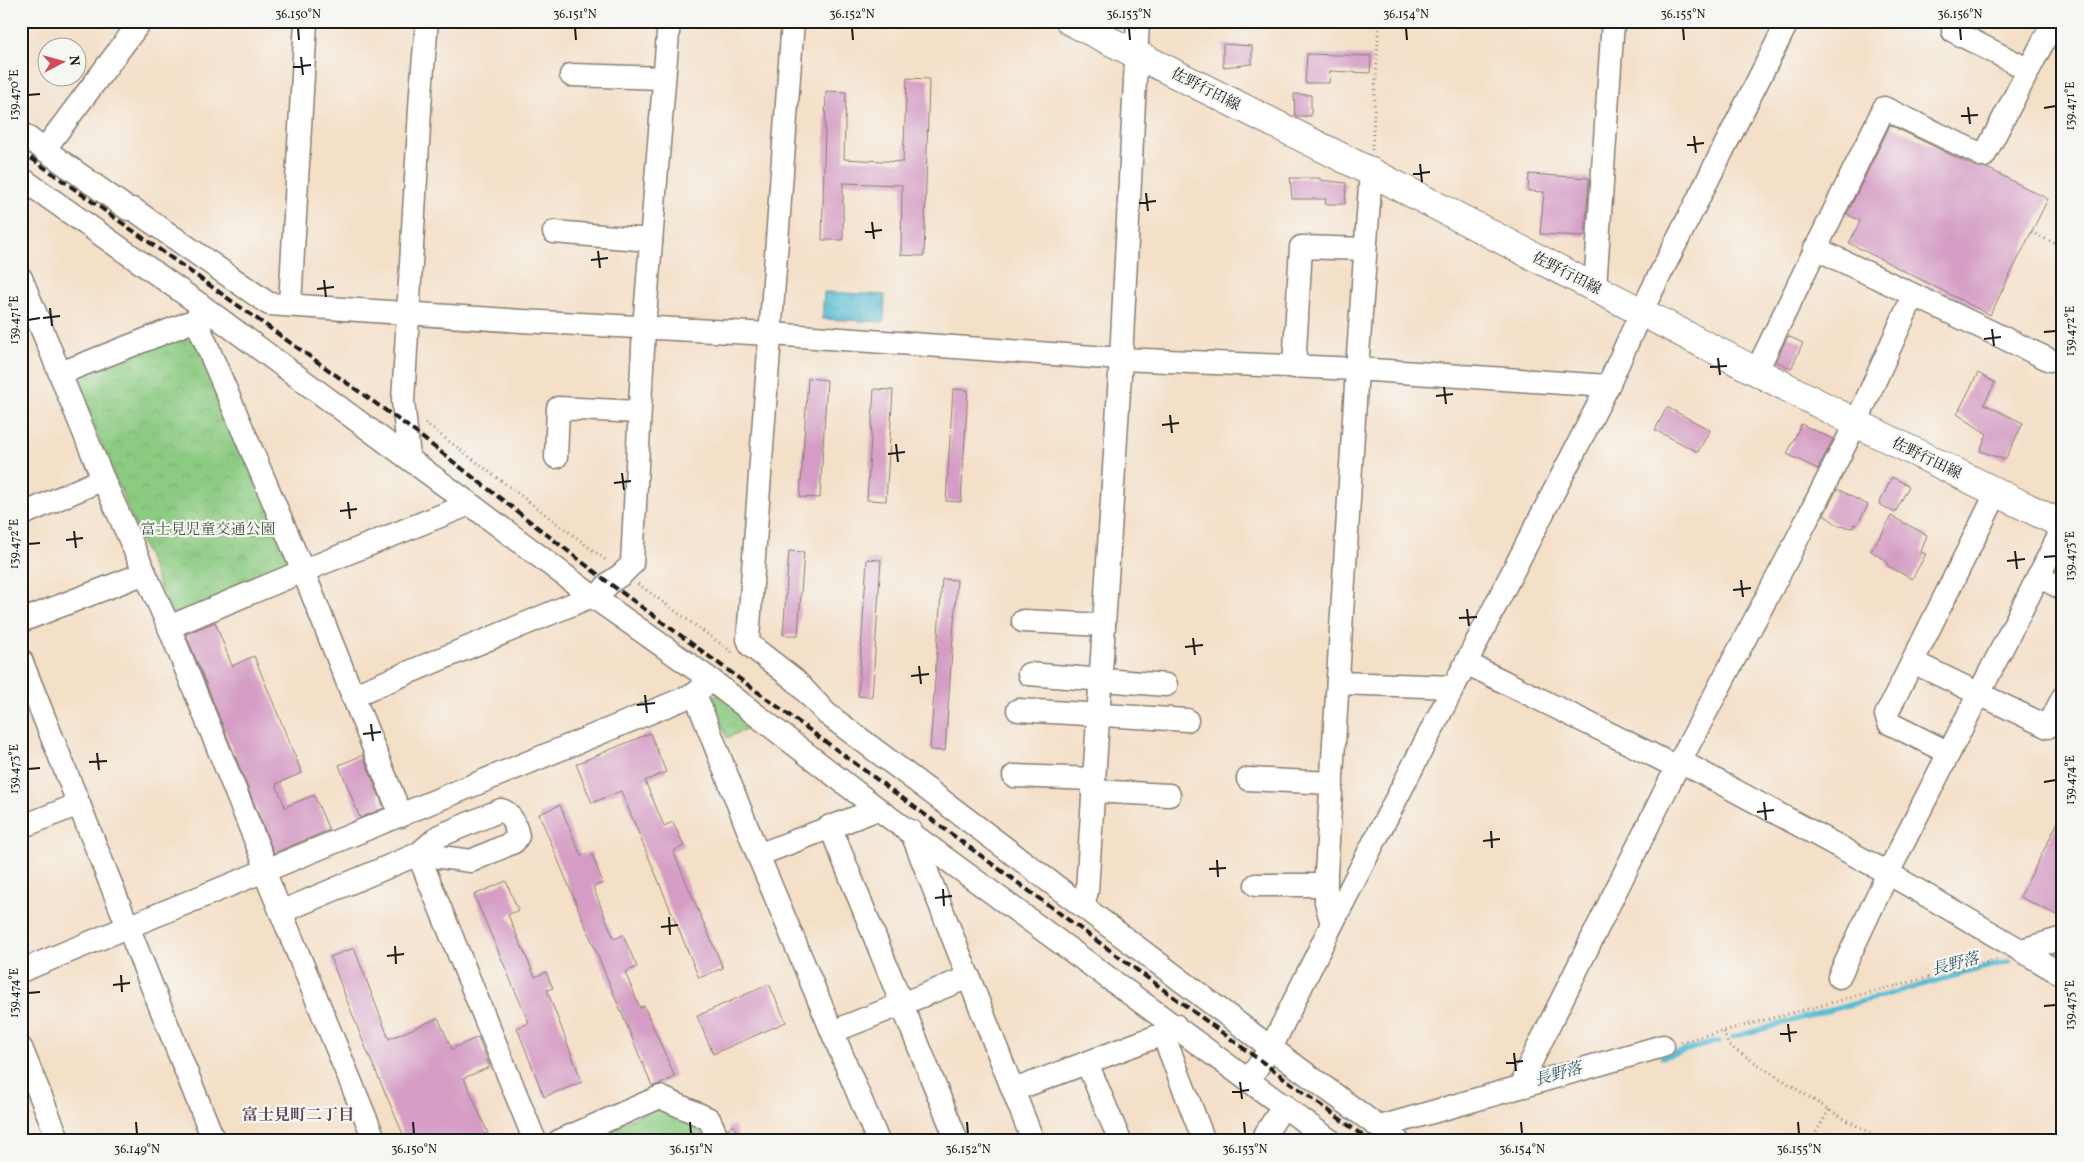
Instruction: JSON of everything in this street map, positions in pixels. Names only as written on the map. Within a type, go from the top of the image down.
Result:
[{"type":"main road","name":"佐野行田線","points":[[1070,21],[1371,172],[1757,370],[1856,423],[1997,492],[2063,527]]},
{"type":"street","points":[[44,150],[141,21]]},
{"type":"street","points":[[290,304],[306,21]]},
{"type":"street","points":[[409,458],[403,401],[407,312],[427,21]]},
{"type":"street","points":[[352,696],[594,598],[632,564],[644,328],[669,21]]},
{"type":"street","points":[[793,21],[772,334],[748,639],[750,646],[795,680],[827,714],[1271,1048],[1398,1141]]},
{"type":"street","points":[[1082,906],[1087,891],[1121,359],[1138,21]]},
{"type":"street","points":[[1595,287],[1612,21]]},
{"type":"street","points":[[1248,1080],[1271,1048],[1332,924],[1608,386],[1641,312],[1788,21]]},
{"type":"street","points":[[1958,21],[1953,31],[2029,70]]},
{"type":"street","points":[[1757,370],[1884,108],[1984,156],[2029,70],[2051,22]]},
{"type":"street","points":[[571,75],[664,78]]},
{"type":"street","points":[[21,133],[128,209],[133,209],[269,304],[644,328],[772,334],[1121,359],[1357,369],[1608,386]]},
{"type":"street","points":[[1332,924],[1326,902],[1326,885],[1357,369],[1371,172]]},
{"type":"street","points":[[21,178],[199,313],[409,458],[594,598],[703,687],[911,831],[1169,1030],[1248,1080],[1331,1141]]},
{"type":"street","points":[[554,232],[651,240]]},
{"type":"street","points":[[1294,367],[1301,248],[1365,249]]},
{"type":"street","points":[[1815,248],[2050,360]]},
{"type":"street","points":[[21,278],[103,478],[169,627],[267,869],[264,871]]},
{"type":"street","points":[[1525,1086],[1525,1074],[1678,764],[1786,561],[1856,423],[1913,296]]},
{"type":"street","points":[[61,373],[199,313]]},
{"type":"street","points":[[199,313],[401,816]]},
{"type":"street","points":[[556,456],[558,408],[640,412]]},
{"type":"street","points":[[21,515],[103,478]]},
{"type":"street","points":[[1949,753],[1889,723],[1886,715],[1890,703],[1913,662],[1997,492]]},
{"type":"street","points":[[169,627],[303,570],[470,504]]},
{"type":"street","points":[[1839,977],[1888,873],[2063,527]]},
{"type":"street","points":[[21,621],[145,572]]},
{"type":"street","points":[[2038,576],[2063,588]]},
{"type":"street","points":[[1023,621],[1104,625]]},
{"type":"street","points":[[21,660],[214,1141]]},
{"type":"street","points":[[1913,662],[2048,727],[2063,697]]},
{"type":"street","points":[[1466,663],[1678,764],[1888,873],[2063,974]]},
{"type":"street","points":[[1029,674],[1166,685]]},
{"type":"street","points":[[1338,683],[1454,688]]},
{"type":"street","points":[[21,971],[401,816],[703,687]]},
{"type":"street","points":[[703,687],[758,855],[878,1141]]},
{"type":"street","points":[[1018,710],[1187,720]]},
{"type":"street","points":[[1014,776],[1169,795]]},
{"type":"street","points":[[1248,779],[1332,783]]},
{"type":"street","points":[[21,827],[79,804]]},
{"type":"street","points":[[758,855],[878,809]]},
{"type":"street","points":[[830,826],[957,1141]]},
{"type":"street","points":[[911,831],[1033,1141]]},
{"type":"street","points":[[282,912],[418,854],[535,1141]]},
{"type":"street","points":[[264,871],[375,1141]]},
{"type":"street","points":[[1256,885],[1326,885]]},
{"type":"street","points":[[2022,950],[2063,938]]},
{"type":"street","points":[[832,1032],[969,978]]},
{"type":"street","points":[[1014,1090],[1169,1030]]},
{"type":"street","points":[[1169,1030],[1204,1141]]},
{"type":"street","points":[[1380,1127],[1663,1046]]},
{"type":"street","points":[[21,1048],[59,1141]]},
{"type":"street","points":[[1087,1063],[1120,1141]]},
{"type":"street","points":[[559,1141],[660,1097],[709,1119],[719,1141]]},
{"type":"street","points":[[1261,1141],[1284,1105]]},
{"type":"path","points":[[1371,172],[1379,21]]},
{"type":"path","points":[[2032,232],[2063,247]]},
{"type":"path","points":[[420,420],[610,563]]},
{"type":"path","points":[[1663,1046],[1724,1032],[2009,956],[2022,950]]},
{"type":"path","points":[[1724,1032],[1728,1045],[1829,1110],[1884,1141]]},
{"type":"path","points":[[1811,1141],[1829,1110]]},
{"type":"green space","name":"富士見児童交通公園","points":[[192,327],[297,568],[173,619],[74,377]]},
{"type":"green space","points":[[721,692],[761,722],[727,738],[711,698]]},
{"type":"green space","points":[[660,1106],[703,1126],[709,1141],[582,1141]]},
{"type":"water","points":[[824,292],[885,295],[884,322],[822,319]]},
{"type":"building","points":[[1223,44],[1252,46],[1252,64],[1223,67]]},
{"type":"building","points":[[1307,54],[1371,56],[1370,73],[1330,71],[1329,83],[1305,83]]},
{"type":"building","points":[[907,78],[929,79],[924,256],[901,255],[902,185],[843,183],[843,240],[822,240],[826,91],[846,92],[844,159],[903,162]]},
{"type":"building","points":[[1294,94],[1311,95],[1311,116],[1295,116]]},
{"type":"building","points":[[1890,125],[1978,168],[1987,168],[2048,199],[1990,315],[1849,243],[1860,221],[1847,214]]},
{"type":"building","points":[[1529,174],[1589,178],[1585,236],[1540,234],[1544,192],[1528,191]]},
{"type":"building","points":[[1290,178],[1320,178],[1320,180],[1346,183],[1345,204],[1325,204],[1326,199],[1292,199]]},
{"type":"building","points":[[1788,336],[1803,343],[1791,369],[1776,361]]},
{"type":"building","points":[[1978,373],[1995,383],[1984,404],[2023,423],[2005,460],[1980,451],[1987,434],[1957,414]]},
{"type":"building","points":[[808,378],[827,380],[820,498],[800,497]]},
{"type":"building","points":[[874,389],[893,390],[886,501],[867,500]]},
{"type":"building","points":[[953,389],[968,390],[961,502],[946,501]]},
{"type":"building","points":[[1667,407],[1710,430],[1698,452],[1655,430]]},
{"type":"building","points":[[1801,424],[1833,439],[1818,469],[1787,454]]},
{"type":"building","points":[[1892,477],[1909,486],[1895,513],[1879,504]]},
{"type":"building","points":[[1837,489],[1868,505],[1857,525],[1854,524],[1853,528],[1839,526],[1824,515]]},
{"type":"building","points":[[1891,516],[1927,535],[1921,552],[1926,554],[1912,579],[1888,566],[1886,561],[1871,551]]},
{"type":"building","points":[[789,551],[804,552],[798,635],[783,635]]},
{"type":"building","points":[[867,559],[881,560],[872,697],[858,696]]},
{"type":"building","points":[[942,579],[957,580],[945,751],[930,750]]},
{"type":"building","points":[[215,622],[232,666],[254,656],[302,773],[276,784],[285,807],[314,795],[329,830],[274,853],[186,634]]},
{"type":"building","points":[[650,733],[666,772],[645,781],[664,826],[673,822],[684,846],[673,851],[723,968],[699,978],[621,791],[592,803],[576,764]]},
{"type":"building","points":[[363,755],[384,808],[360,818],[339,765]]},
{"type":"building","points":[[560,805],[581,856],[591,852],[603,883],[593,887],[614,939],[623,935],[637,967],[625,972],[640,1008],[644,1006],[675,1077],[660,1084],[652,1086],[539,814]]},
{"type":"building","points":[[2063,812],[2063,918],[2020,897]]},
{"type":"building","points":[[506,881],[518,910],[508,915],[535,977],[546,972],[553,988],[547,990],[582,1082],[544,1097],[517,1028],[529,1023],[474,895]]},
{"type":"building","points":[[354,948],[389,1039],[438,1018],[452,1049],[478,1037],[490,1067],[464,1078],[488,1133],[471,1141],[406,1141],[364,1044],[330,957]]},
{"type":"building","points":[[769,984],[786,1022],[713,1054],[697,1016]]},
{"type":"building","points":[[734,1125],[740,1141],[732,1141],[728,1128]]},
{"type":"waterway","name":"長野落","points":[[1733,1037],[2009,961]]},
{"type":"waterway","name":"長野落","points":[[1662,1057],[1719,1041]]},
{"type":"railway","points":[[21,151],[406,425],[609,583],[1370,1141]]},
{"type":"district","name":"富士見町二丁目","points":[[298,1114]]}]
